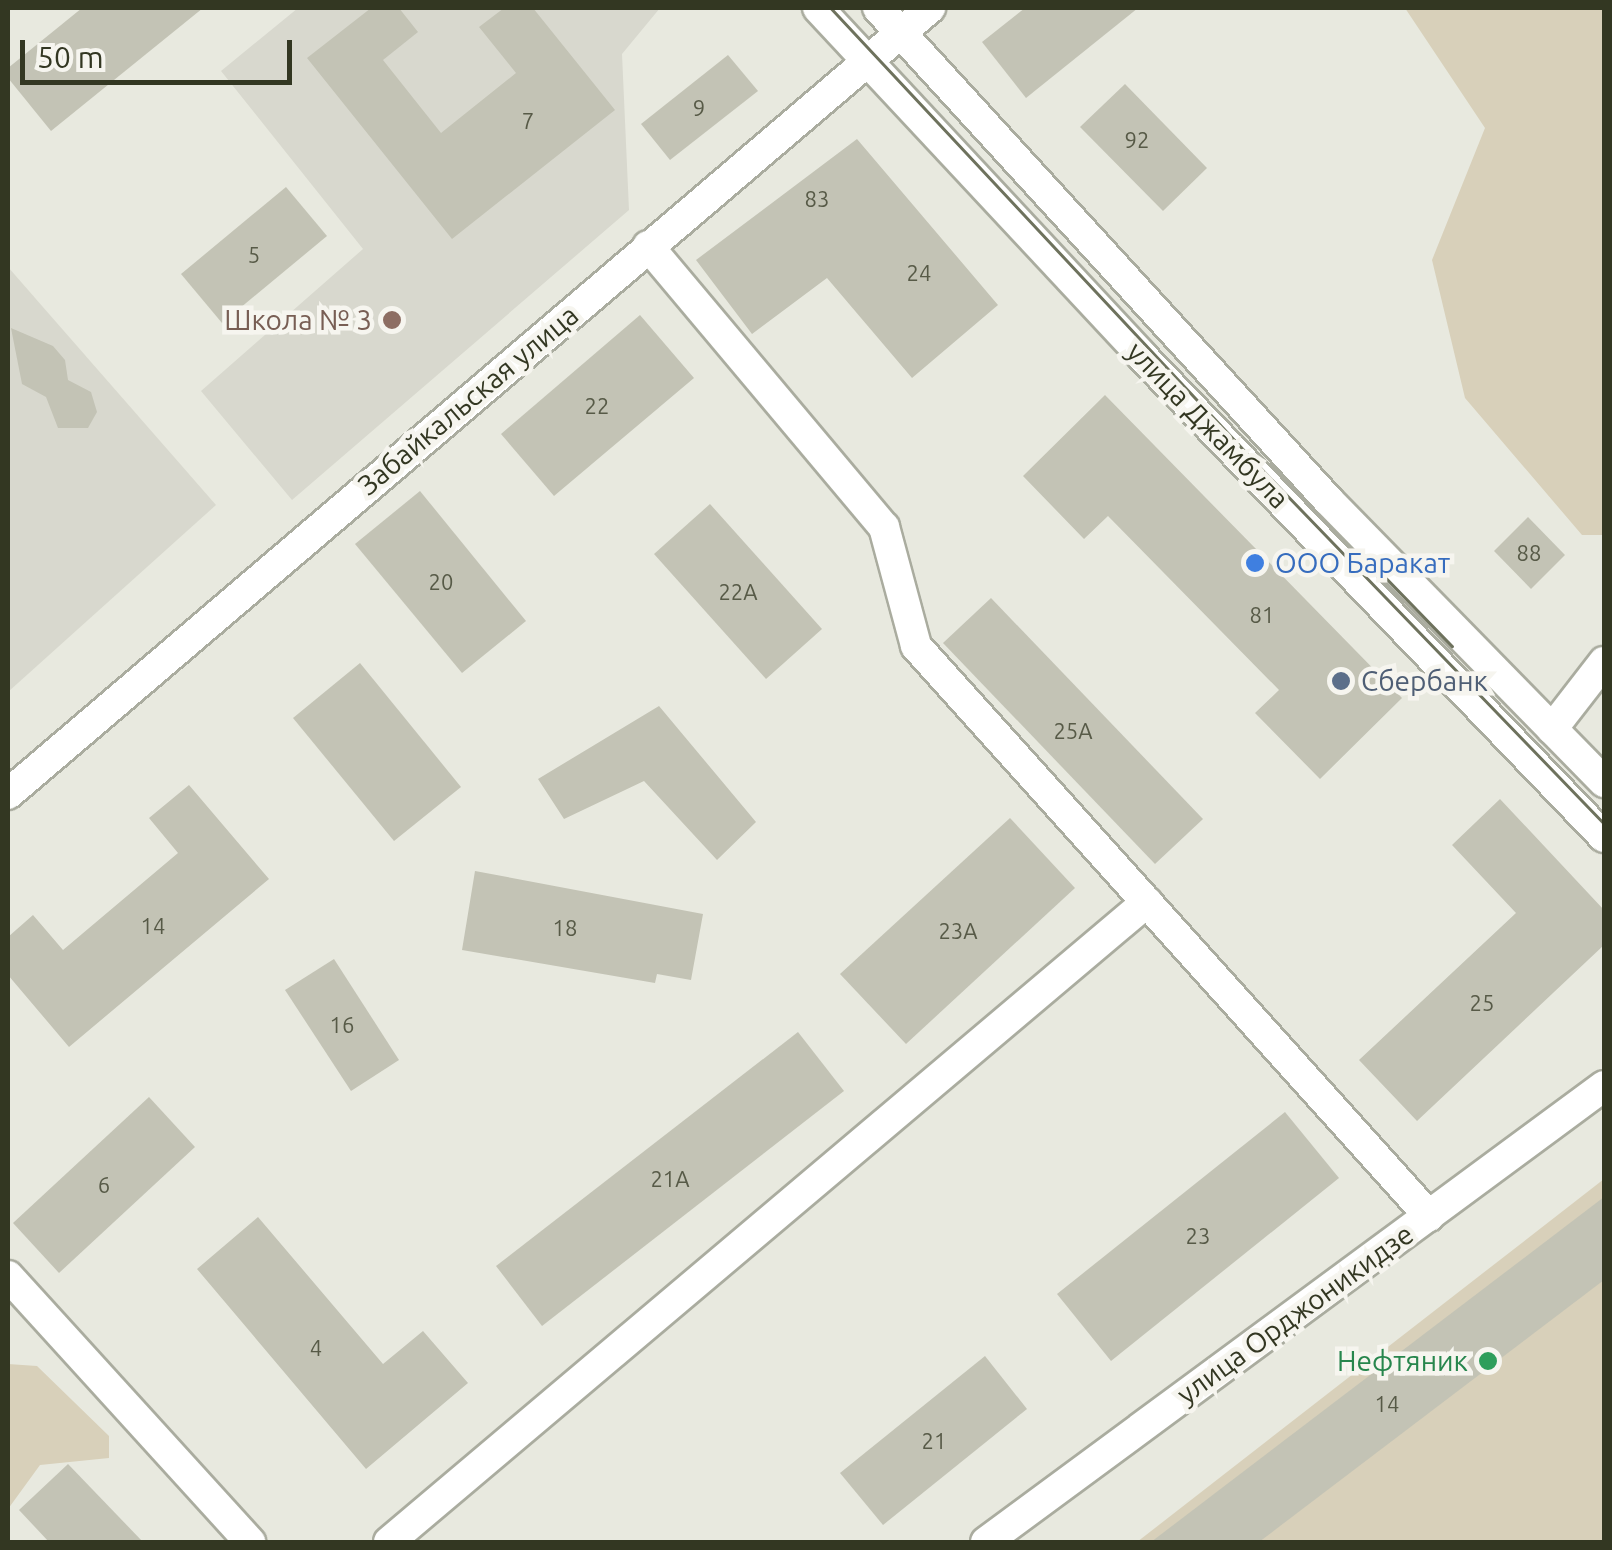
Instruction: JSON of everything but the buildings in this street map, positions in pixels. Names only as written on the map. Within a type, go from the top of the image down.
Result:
[{"type":"street","name":"улица Джамбула","points":[[818,8],[1604,837]]},
{"type":"street","name":"улица Джамбула","points":[[878,8],[1328,500],[1604,782]]},
{"type":"street","name":"Забайкальская улица","points":[[8,794],[930,8]]},
{"type":"street","points":[[648,246],[884,527],[916,646],[1429,1216]]},
{"type":"street","points":[[1552,729],[1604,662]]},
{"type":"street","points":[[390,1542],[1147,902]]},
{"type":"street","name":"улица Орджоникидзе","points":[[986,1542],[1604,1086]]},
{"type":"street","points":[[8,1276],[250,1542]]},
{"type":"shaded area","name":"Школа № 3","points":[[298,8],[660,8],[622,54],[629,210],[292,500],[201,391],[363,249],[221,71]]},
{"type":"shaded area","points":[[1405,8],[1604,8],[1604,535],[1582,535],[1465,398],[1432,260],[1485,128]]},
{"type":"shaded area","points":[[8,267],[216,505],[8,692]]},
{"type":"shaded area","name":"Нефтяник","points":[[1604,1179],[1604,1542],[1137,1542]]},
{"type":"shaded area","points":[[8,1364],[37,1366],[109,1436],[109,1458],[40,1465],[8,1509]]},
{"type":"tram line","points":[[831,8],[1257,464],[1604,823]]},
{"type":"tram line","points":[[1361,552],[1452,646]]},
{"type":"place","name":"Школа № 3","points":[[392,320]]},
{"type":"place","name":"ООО Баракат","points":[[1255,563]]},
{"type":"place","name":"Сбербанк","points":[[1341,681]]},
{"type":"place","name":"Нефтяник","points":[[1488,1361]]}]
